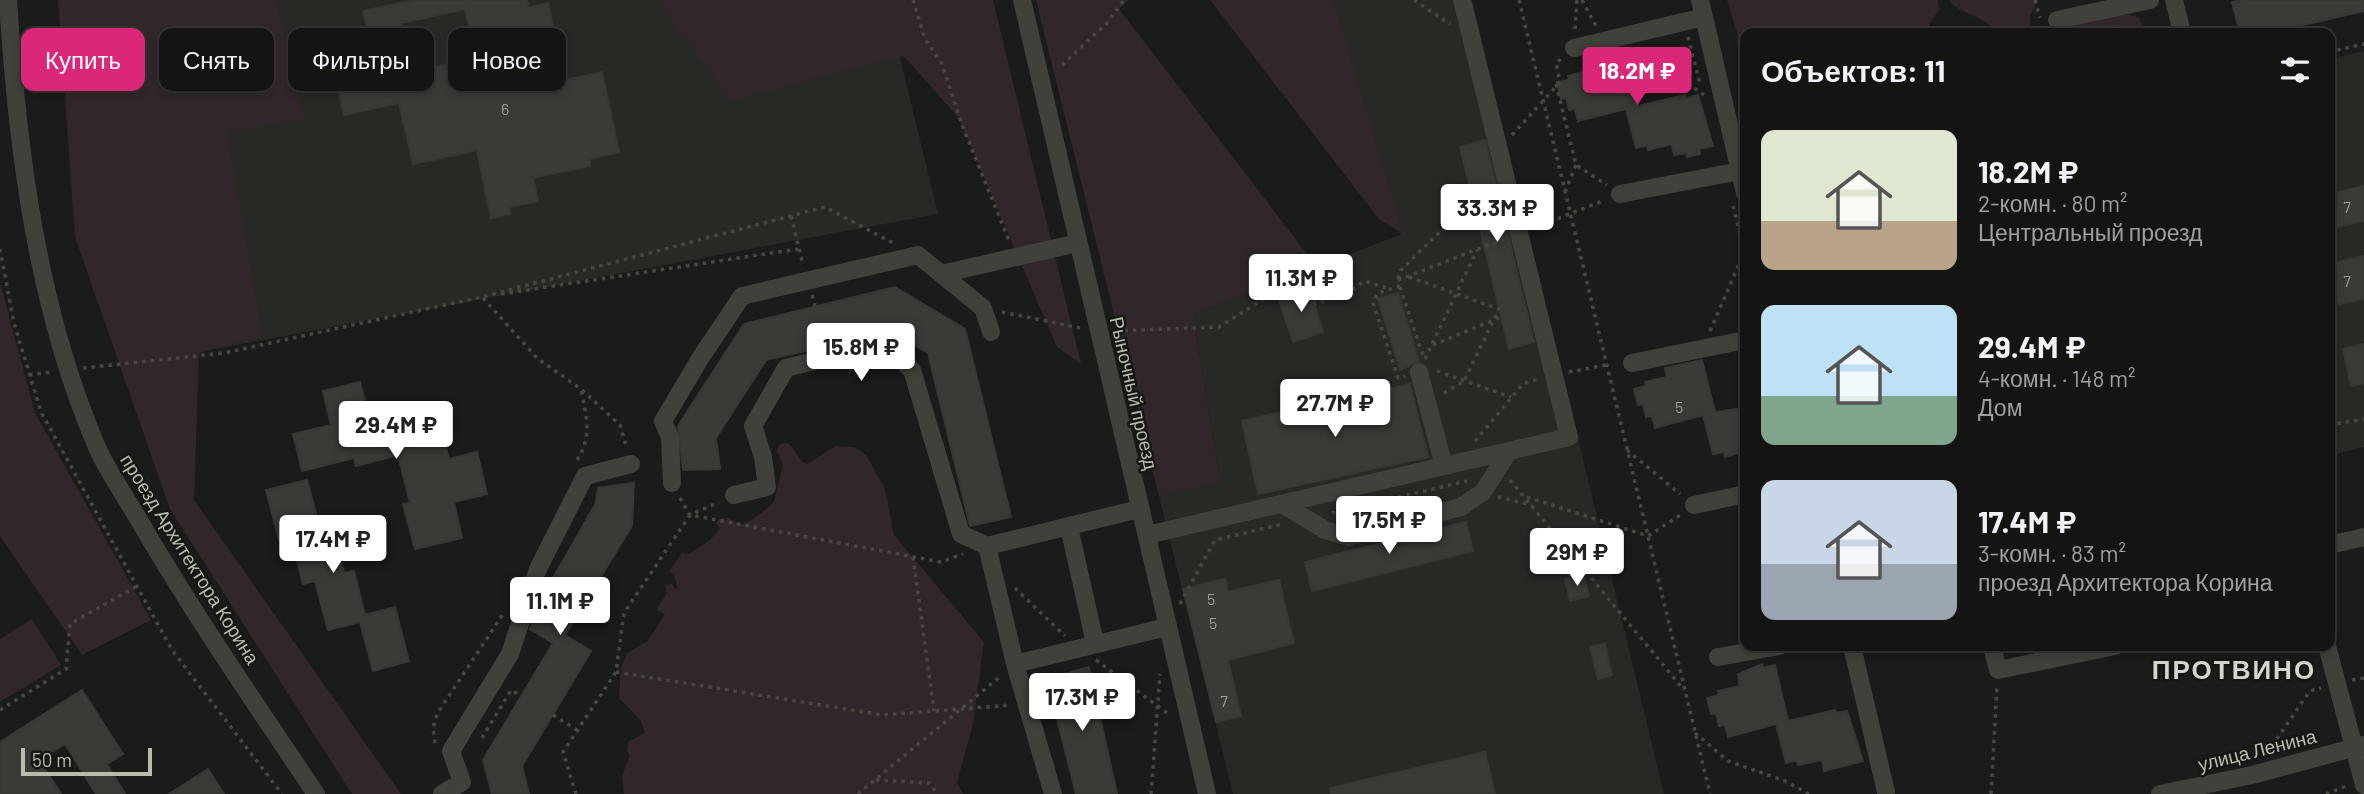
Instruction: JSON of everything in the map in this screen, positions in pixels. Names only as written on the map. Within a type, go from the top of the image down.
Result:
[{"type":"street","name":"проезд Архитектора Корина","points":[[8,0],[15,111],[33,231],[69,369],[96,446],[166,566],[316,794]]},
{"type":"street","name":"Рыночный проезд","points":[[1022,0],[1207,794]]},
{"type":"street","points":[[1147,535],[1569,438],[1462,0]]},
{"type":"street","points":[[2057,20],[2150,0]]},
{"type":"street","points":[[2174,0],[2181,28]]},
{"type":"street","points":[[1574,48],[1684,22],[1702,9],[1740,171],[1620,194]]},
{"type":"street","points":[[941,274],[1078,243]]},
{"type":"street","points":[[671,483],[670,437],[663,421],[742,296],[918,255],[983,308],[991,332]]},
{"type":"street","points":[[1632,363],[1740,341]]},
{"type":"street","points":[[734,495],[767,486],[763,457],[753,426],[786,368],[883,344],[912,370],[961,534],[988,546],[1139,509]]},
{"type":"street","points":[[1422,366],[1427,403],[1444,466]]},
{"type":"street","points":[[1282,504],[1325,530],[1348,537],[1461,507],[1483,492],[1509,452]]},
{"type":"street","points":[[442,794],[464,788],[452,751],[510,654],[538,569],[585,476],[631,464]]},
{"type":"street","points":[[1694,505],[1740,496]]},
{"type":"street","points":[[1069,527],[1095,643]]},
{"type":"street","points":[[2335,544],[2364,537]]},
{"type":"street","points":[[988,546],[1015,664],[1053,794]]},
{"type":"street","points":[[1015,664],[1167,627]]},
{"type":"street","points":[[1718,657],[1751,651]]},
{"type":"street","points":[[1853,651],[1886,792]]},
{"type":"street","points":[[1993,651],[1998,670],[2091,651]]},
{"type":"street","points":[[2329,651],[2358,746],[2364,785]]},
{"type":"street","name":"улица Ленина","points":[[2161,794],[2252,775],[2358,746]]},
{"type":"path","points":[[913,0],[925,39],[942,64],[962,125],[1016,257]]},
{"type":"path","points":[[1062,65],[1107,24],[1124,0]]},
{"type":"path","points":[[1414,0],[1472,39]]},
{"type":"path","points":[[1518,0],[1710,794]]},
{"type":"path","points":[[1499,150],[1560,82],[1556,63],[1574,48],[1580,0]]},
{"type":"path","points":[[1580,0],[1605,41]]},
{"type":"path","points":[[1684,22],[1702,93]]},
{"type":"path","points":[[2335,51],[2364,44]]},
{"type":"path","points":[[1633,45],[1725,109]]},
{"type":"path","points":[[1556,84],[1576,165],[1565,192]]},
{"type":"path","points":[[1576,165],[1620,194]]},
{"type":"path","points":[[1422,366],[1400,286],[1401,270],[1472,200]]},
{"type":"path","points":[[29,375],[225,354],[482,297],[825,207],[918,255]]},
{"type":"path","points":[[791,216],[815,306]]},
{"type":"path","points":[[0,249],[14,323],[41,412],[172,650],[282,794]]},
{"type":"path","points":[[482,297],[798,249]]},
{"type":"path","points":[[1400,286],[1378,293],[1373,303],[1398,378],[1422,366],[1476,250]]},
{"type":"path","points":[[1703,349],[1740,262]]},
{"type":"path","points":[[1407,277],[1499,309],[1464,381],[1427,403]]},
{"type":"path","points":[[983,308],[1098,332],[1219,327],[1286,285],[1300,282],[1315,304],[1347,294],[1364,281],[1390,289]]},
{"type":"path","points":[[482,297],[537,358],[581,389],[620,425],[631,464]]},
{"type":"path","points":[[1431,346],[1501,317]]},
{"type":"path","points":[[1466,461],[1477,435],[1523,384],[1606,365]]},
{"type":"path","points":[[1422,366],[1511,397]]},
{"type":"path","points":[[575,462],[586,446],[589,428],[581,389]]},
{"type":"path","points":[[2335,424],[2364,419]]},
{"type":"path","points":[[1627,450],[1694,505],[1648,536]]},
{"type":"path","points":[[1495,474],[1512,481],[1685,692]]},
{"type":"path","points":[[1525,497],[1648,536]]},
{"type":"path","points":[[576,794],[563,752],[615,672],[624,613],[690,515],[941,562],[988,546]]},
{"type":"path","points":[[913,556],[934,711]]},
{"type":"path","points":[[0,710],[66,669],[70,624],[136,586]]},
{"type":"path","points":[[435,748],[433,728],[437,714],[510,602]]},
{"type":"path","points":[[858,794],[1015,664]]},
{"type":"path","points":[[1151,794],[1155,705],[1161,666]]},
{"type":"path","points":[[1991,794],[1998,670]]},
{"type":"path","points":[[615,672],[883,715],[1027,704]]},
{"type":"path","points":[[475,748],[511,691],[521,696]]},
{"type":"path","points":[[2252,775],[2309,691]]},
{"type":"path","points":[[552,715],[577,730]]},
{"type":"path","points":[[1695,733],[1728,761],[1785,781],[1809,794]]},
{"type":"path","points":[[876,780],[929,783],[938,794]]},
{"type":"shaded area","points":[[58,0],[276,0],[288,49],[288,91],[298,91],[305,119],[227,132],[262,335],[199,353],[194,500],[401,794],[352,794],[170,509],[75,237],[65,91],[145,91],[145,28],[60,28]]},
{"type":"shaded area","points":[[133,0],[886,0],[938,214],[199,352],[145,64],[145,28],[138,28]]},
{"type":"shaded area","points":[[657,0],[993,0],[1081,364],[1057,347],[958,117],[904,56],[731,100]]},
{"type":"shaded area","points":[[1036,0],[1128,0],[1119,9],[1317,267],[1193,314],[1220,482],[1159,496]]},
{"type":"shaded area","points":[[1210,0],[1334,0],[1403,234],[1379,219]]},
{"type":"shaded area","points":[[1334,0],[1472,0],[1664,794],[1233,794],[1159,496],[1220,481],[1193,314],[1402,234]]},
{"type":"shaded area","points":[[1727,0],[1938,0],[1939,10],[1929,24],[1929,28],[1740,28],[1740,84],[1737,33]]},
{"type":"shaded area","points":[[1949,0],[2038,0],[2030,16],[2030,28],[1992,28]]},
{"type":"shaded area","points":[[2114,11],[2138,17],[2144,28],[2073,28],[2080,20]]},
{"type":"shaded area","points":[[2364,51],[2364,447],[2335,454],[2335,58]]},
{"type":"shaded area","points":[[0,283],[35,413],[151,620],[82,655],[0,536]]},
{"type":"shaded area","points":[[787,443],[807,464],[836,446],[854,447],[866,455],[885,489],[894,535],[984,642],[973,724],[957,782],[963,794],[624,794],[622,776],[630,755],[627,751],[628,742],[645,733],[641,721],[619,698],[621,668],[627,653],[648,641],[665,614],[656,610],[667,593],[665,585],[672,584],[675,589],[678,588],[674,575],[669,571],[682,553],[689,554],[710,540],[720,528],[716,523],[719,519],[729,518],[740,525],[774,502],[783,465],[777,451],[780,444]]},
{"type":"shaded area","points":[[32,619],[61,665],[0,702],[0,639]]},
{"type":"building","points":[[415,0],[527,0],[528,8],[548,3],[553,28],[469,28],[465,9],[401,23],[402,28],[367,28],[363,11]]},
{"type":"building","points":[[2364,0],[2364,11],[2290,28],[2239,28],[2232,2]]},
{"type":"building","points":[[1625,50],[1638,106],[1685,95],[1686,98],[1698,95],[1713,146],[1699,149],[1700,154],[1687,157],[1686,153],[1674,155],[1672,144],[1648,150],[1647,145],[1636,148],[1626,109],[1578,121],[1575,109],[1569,110],[1566,98],[1561,99],[1557,82],[1569,80],[1568,76],[1590,70],[1588,59]]},
{"type":"building","points":[[448,64],[448,91],[566,91],[566,80],[602,72],[619,152],[589,159],[590,166],[533,178],[538,201],[509,207],[510,214],[491,218],[477,150],[413,164],[399,103],[344,115],[339,91],[434,91],[434,67]]},
{"type":"building","points":[[1485,140],[1534,342],[1509,349],[1460,147]]},
{"type":"building","points":[[2364,186],[2364,221],[2335,228],[2335,193]]},
{"type":"building","points":[[2364,256],[2364,299],[2335,305],[2335,263]]},
{"type":"building","points":[[895,287],[965,329],[1011,517],[970,526],[928,353],[891,331],[766,360],[716,438],[720,469],[683,470],[678,426],[744,324]]},
{"type":"building","points":[[1309,287],[1323,332],[1293,342],[1278,297]]},
{"type":"building","points":[[1398,293],[1419,361],[1400,370],[1378,299]]},
{"type":"building","points":[[2364,344],[2364,383],[2351,386],[2343,349]]},
{"type":"building","points":[[1702,360],[1715,412],[1740,409],[1739,453],[1725,457],[1724,452],[1713,454],[1703,415],[1655,428],[1652,416],[1646,417],[1643,404],[1638,405],[1634,389],[1646,386],[1645,382],[1667,377],[1665,368]]},
{"type":"building","points":[[360,382],[368,413],[404,404],[412,438],[442,431],[449,459],[477,452],[487,494],[454,502],[462,538],[415,549],[403,504],[410,503],[398,455],[356,466],[354,458],[302,471],[293,434],[331,425],[323,391]]},
{"type":"building","points":[[1410,384],[1428,457],[1258,494],[1242,421]]},
{"type":"building","points":[[307,480],[319,525],[331,522],[344,573],[354,571],[365,615],[395,607],[409,661],[373,671],[360,622],[328,630],[315,581],[303,584],[291,537],[279,540],[266,490]]},
{"type":"building","points":[[634,483],[632,526],[565,635],[591,651],[522,766],[529,794],[492,794],[483,760],[553,643],[530,629],[540,601],[596,503],[598,488]]},
{"type":"building","points":[[1466,522],[1473,551],[1312,591],[1305,562]]},
{"type":"building","points":[[1583,574],[1589,596],[1570,601],[1565,579]]},
{"type":"building","points":[[1225,579],[1228,592],[1279,580],[1294,643],[1228,660],[1241,716],[1216,722],[1183,589]]},
{"type":"building","points":[[1605,644],[1612,675],[1598,679],[1590,647]]},
{"type":"building","points":[[1762,664],[1763,668],[1775,665],[1788,721],[1835,710],[1836,713],[1847,711],[1863,761],[1824,771],[1822,760],[1798,765],[1797,760],[1786,763],[1776,724],[1728,737],[1725,725],[1719,726],[1716,713],[1711,714],[1707,698],[1719,695],[1718,691],[1740,686],[1738,674]]},
{"type":"building","points":[[1089,667],[1117,794],[1076,794],[1047,679]]},
{"type":"building","points":[[82,690],[123,754],[107,764],[125,794],[96,794],[65,744],[39,760],[61,794],[0,794],[0,742]]},
{"type":"building","points":[[1485,752],[1495,794],[1331,794],[1330,788]]},
{"type":"building","points":[[208,769],[224,794],[169,794]]},
{"type":"district","name":"ПРОТВИНО","points":[[2234,670]]}]
